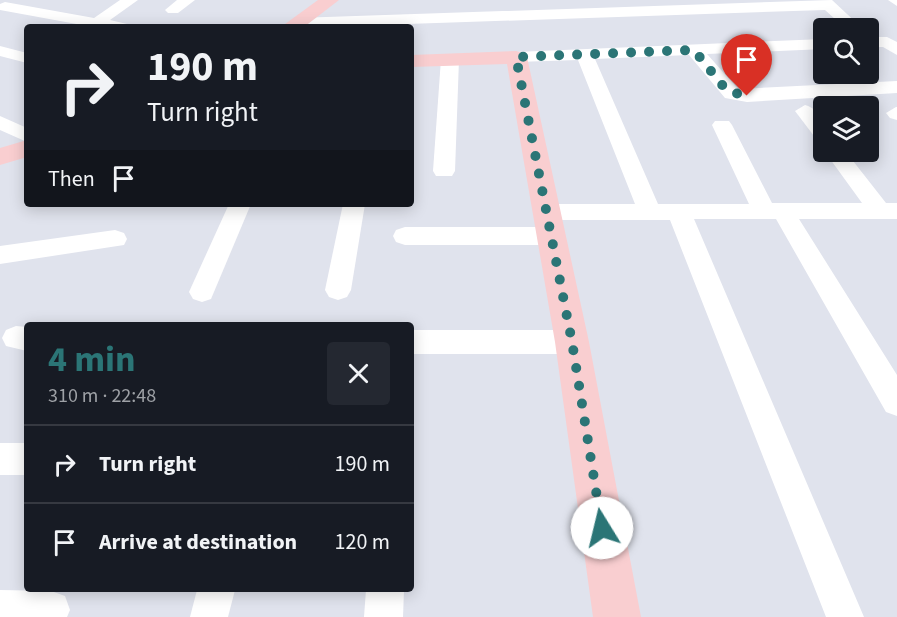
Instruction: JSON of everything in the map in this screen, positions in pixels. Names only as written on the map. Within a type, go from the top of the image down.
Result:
[{"type":"street","points":[[96,23],[130,0]]},
{"type":"street","points":[[173,10],[187,0]]},
{"type":"street","points":[[295,24],[327,0]]},
{"type":"street","points":[[307,24],[533,7],[825,2],[843,18]]},
{"type":"street","points":[[5,7],[102,24]]},
{"type":"street","points":[[879,42],[887,42],[897,50]]},
{"type":"street","points":[[414,61],[813,45]]},
{"type":"street","points":[[694,50],[727,91],[732,94],[747,96],[897,87]]},
{"type":"street","points":[[0,51],[24,57]]},
{"type":"street","points":[[584,54],[647,206]]},
{"type":"street","points":[[516,57],[572,342],[617,617]]},
{"type":"street","points":[[444,171],[450,59]]},
{"type":"street","points":[[805,111],[813,121]]},
{"type":"street","points":[[0,122],[24,134]]},
{"type":"street","points":[[722,125],[774,212],[897,402]]},
{"type":"street","points":[[0,157],[24,149]]},
{"type":"street","points":[[844,162],[888,211]]},
{"type":"street","points":[[202,292],[239,207]]},
{"type":"street","points":[[338,290],[353,207]]},
{"type":"street","points":[[405,236],[679,212],[888,211]]},
{"type":"street","points":[[679,212],[846,617]]},
{"type":"street","points":[[0,255],[115,239]]},
{"type":"street","points":[[414,342],[572,342]]},
{"type":"street","points":[[0,459],[24,459]]},
{"type":"street","points":[[209,617],[215,592]]},
{"type":"street","points":[[383,617],[385,592]]},
{"type":"street","points":[[0,609],[52,606]]},
{"type":"route","points":[[602,528],[572,342],[516,57],[694,50],[727,91],[747,96]]}]
